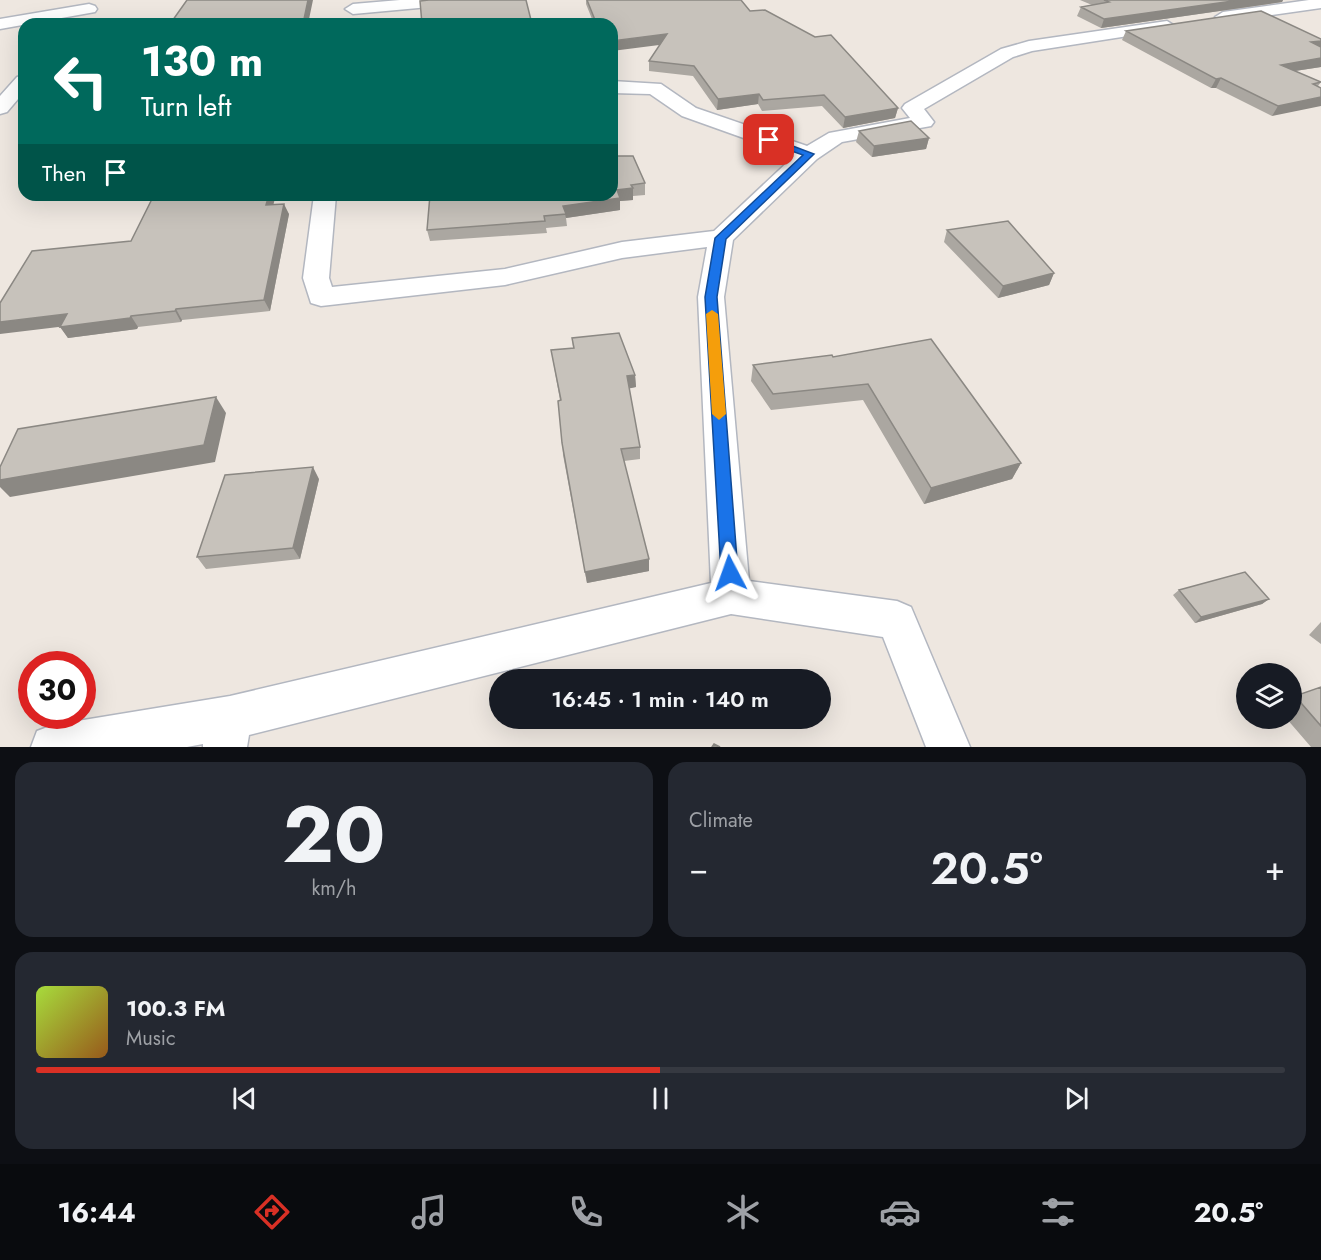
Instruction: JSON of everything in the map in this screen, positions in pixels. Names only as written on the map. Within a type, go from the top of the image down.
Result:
[{"type":"street","points":[[353,11],[451,0]]},
{"type":"street","points":[[1204,20],[1321,3]]},
{"type":"street","points":[[29,18],[93,5]]},
{"type":"street","points":[[81,18],[93,5]]},
{"type":"street","points":[[0,24],[18,20]]},
{"type":"street","points":[[731,596],[711,297],[721,238],[809,154],[836,137],[924,122],[912,108],[1007,53],[1029,46],[1181,24]]},
{"type":"street","points":[[618,87],[654,88],[689,112],[809,154]]},
{"type":"street","points":[[0,108],[18,88]]},
{"type":"street","points":[[324,201],[316,278],[321,297],[505,277],[622,250],[721,238]]},
{"type":"street","points":[[53,747],[228,733],[731,596],[897,620],[948,747]]},
{"type":"building","points":[[187,0],[308,0],[304,18],[174,18]]},
{"type":"building","points":[[526,0],[530,18],[421,18],[420,1]]},
{"type":"building","points":[[587,0],[741,0],[750,11],[765,10],[815,37],[831,35],[898,108],[845,117],[824,95],[763,100],[759,94],[718,99],[694,66],[649,61],[667,34],[618,40],[618,18],[594,18]]},
{"type":"building","points":[[1104,0],[1240,0],[1104,19],[1081,7],[1109,2]]},
{"type":"building","points":[[1261,11],[1321,39],[1321,41],[1311,42],[1321,47],[1321,58],[1281,65],[1321,82],[1313,84],[1321,88],[1321,97],[1278,106],[1221,78],[1216,79],[1126,31]]},
{"type":"building","points":[[911,121],[929,138],[874,146],[859,131]]},
{"type":"building","points":[[618,156],[633,156],[645,183],[631,185],[633,188],[618,190]]},
{"type":"building","points":[[151,201],[267,201],[266,205],[284,204],[264,300],[176,309],[130,318],[60,327],[67,314],[0,322],[0,303],[32,251],[131,241]]},
{"type":"building","points":[[429,201],[599,201],[563,206],[566,214],[544,216],[545,221],[427,230]]},
{"type":"building","points":[[1008,221],[1054,273],[1003,286],[947,230]]},
{"type":"building","points":[[619,333],[635,375],[627,376],[640,447],[621,449],[649,559],[585,572],[562,443],[558,401],[561,400],[551,350],[574,348],[572,338]]},
{"type":"building","points":[[931,339],[1021,463],[931,488],[868,384],[773,394],[753,365],[832,355],[833,357]]},
{"type":"building","points":[[216,397],[204,445],[0,480],[0,467],[18,429]]},
{"type":"building","points":[[313,467],[293,548],[197,557],[225,475]]},
{"type":"building","points":[[1245,572],[1269,599],[1201,617],[1179,590]]},
{"type":"building","points":[[1321,687],[1321,726],[1302,704],[1302,694]]},
{"type":"slow traffic","points":[[712,314],[719,414]]},
{"type":"route","points":[[730,573],[711,297],[721,238],[809,154],[769,140]]}]
